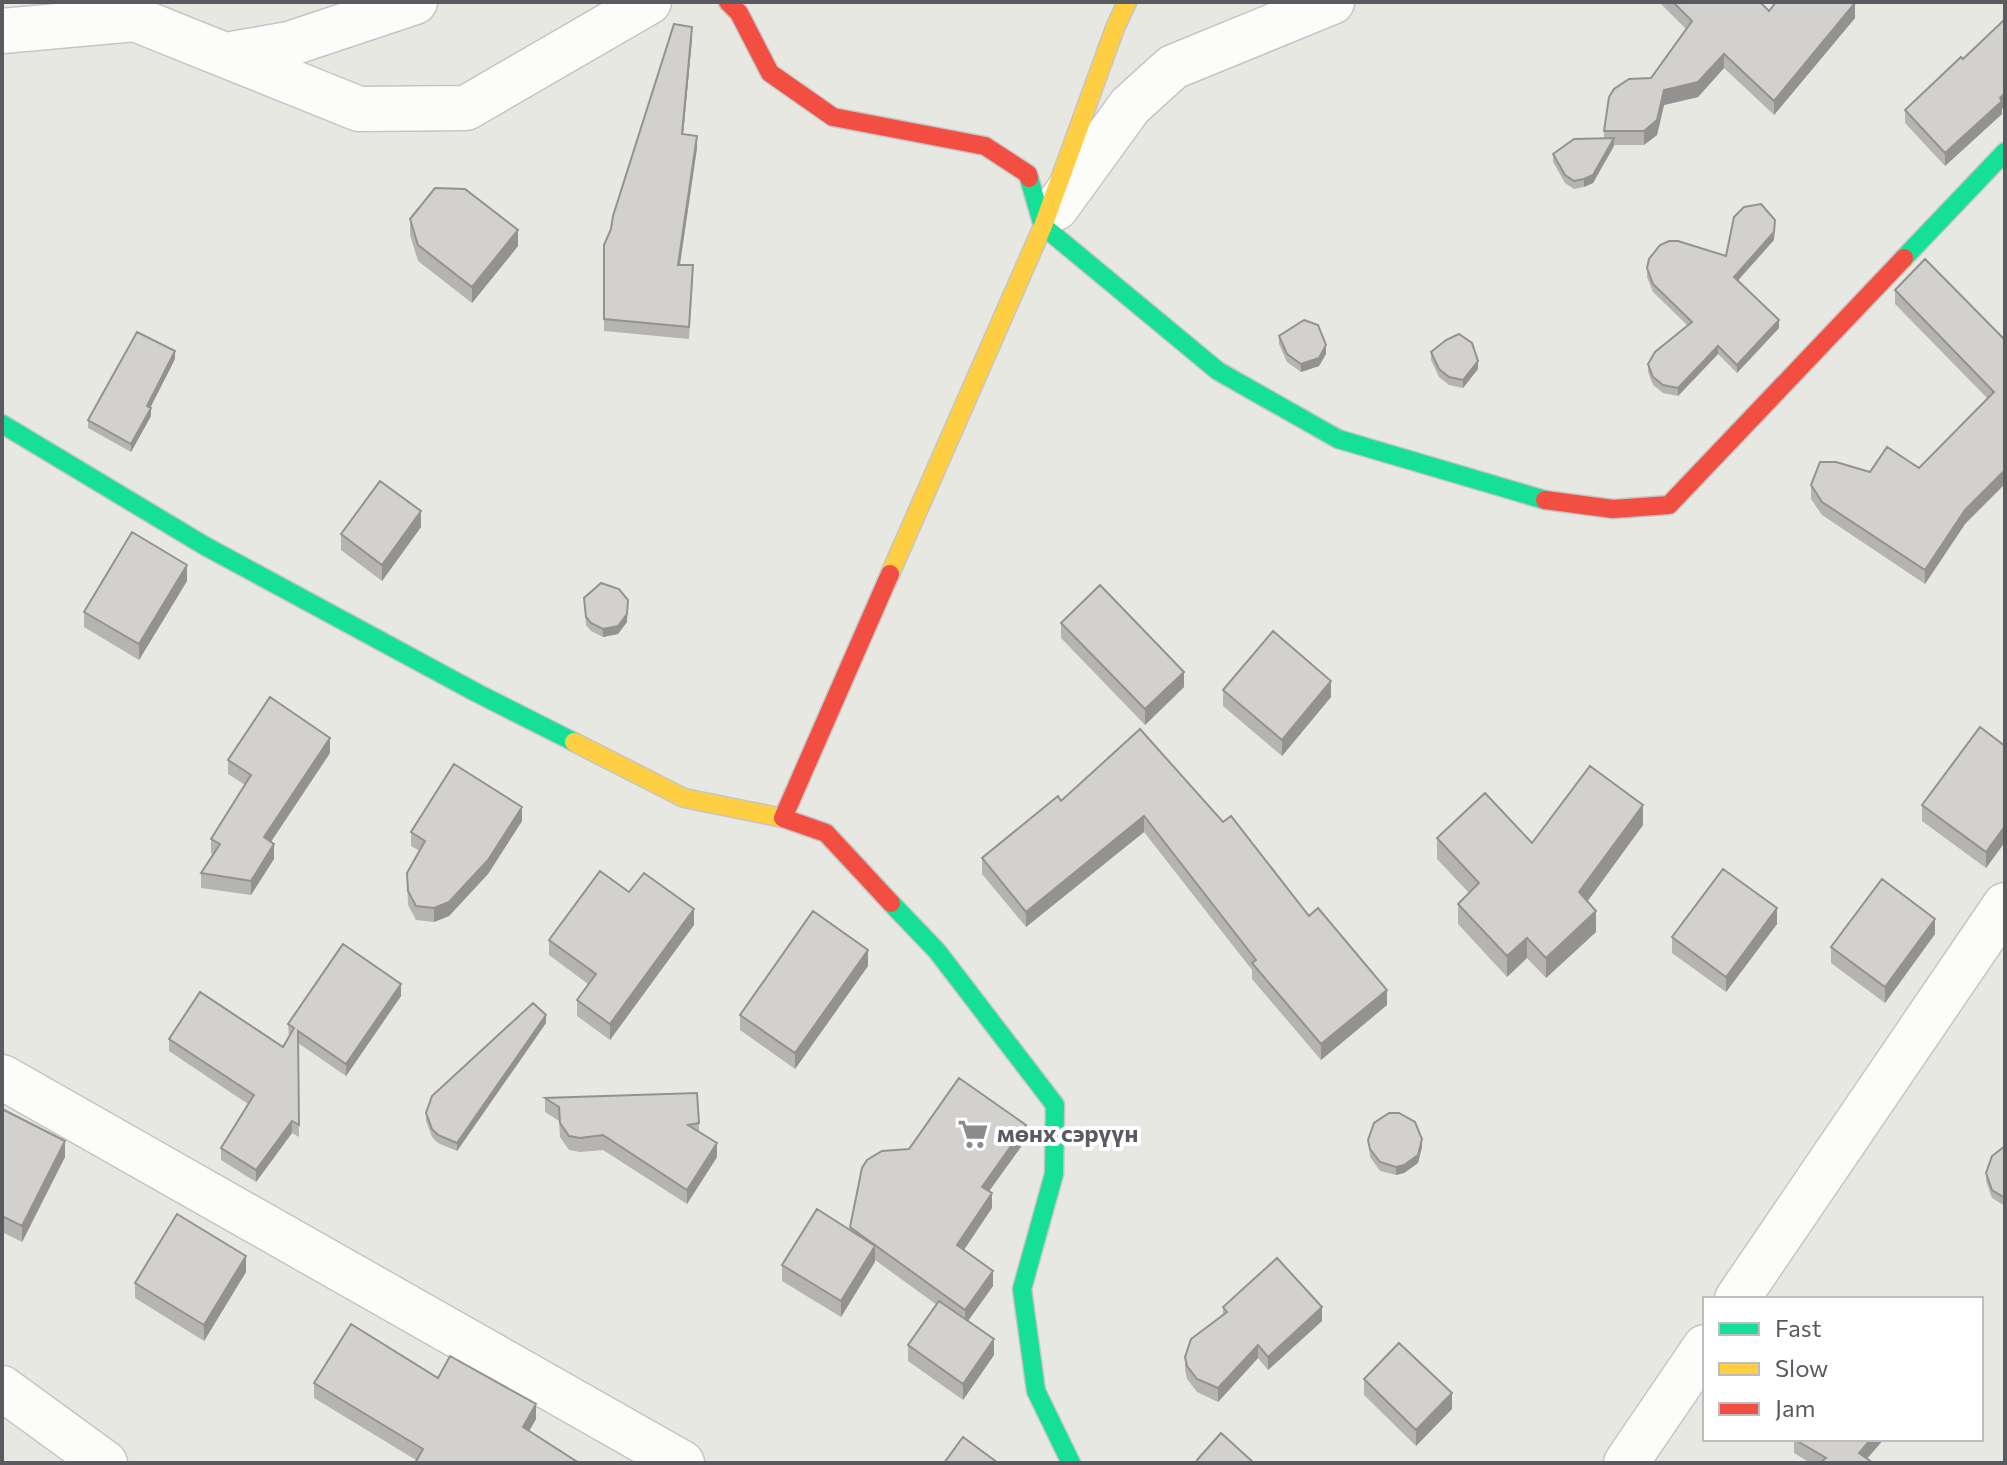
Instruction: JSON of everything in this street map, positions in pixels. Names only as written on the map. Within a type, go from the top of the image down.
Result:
[{"type":"street","points":[[2,31],[135,19],[228,56],[289,44],[415,2]]},
{"type":"street","points":[[135,19],[359,109],[466,108],[649,2]]},
{"type":"street","points":[[728,2],[739,13],[770,73],[833,117],[985,146],[1028,174],[1043,226],[1218,371],[1338,439],[1533,498],[1613,509],[1669,505],[2005,152]]},
{"type":"street","points":[[783,818],[1043,226],[1127,2]]},
{"type":"street","points":[[1043,226],[1130,106],[1173,67],[1332,2]]},
{"type":"street","points":[[2,424],[205,546],[477,693],[684,798],[783,818],[826,833],[937,951],[1055,1105],[1054,1174],[1022,1289],[1036,1391],[1071,1463]]},
{"type":"street","points":[[1738,1297],[2005,905]]},
{"type":"street","points":[[2,1077],[682,1463]]},
{"type":"street","points":[[1626,1463],[1703,1350]]},
{"type":"street","points":[[2,1388],[105,1463]]},
{"type":"building","points":[[1673,2],[1760,2],[1769,11],[1776,2],[1855,3],[1774,101],[1724,54],[1698,82],[1664,90],[1657,120],[1644,131],[1604,131],[1609,97],[1614,89],[1629,79],[1651,78],[1692,21]]},
{"type":"building","points":[[2005,19],[2005,93],[2000,98],[2002,101],[1945,153],[1905,110]]},
{"type":"building","points":[[674,24],[692,27],[682,134],[697,136],[678,265],[693,265],[689,327],[604,319],[604,245]]},
{"type":"building","points":[[1614,138],[1593,175],[1584,179],[1574,181],[1565,175],[1553,154],[1574,139]]},
{"type":"building","points":[[435,188],[465,189],[518,230],[472,287],[418,245],[410,219]]},
{"type":"building","points":[[1761,204],[1775,220],[1774,232],[1734,277],[1779,320],[1737,365],[1718,346],[1678,388],[1663,385],[1653,377],[1648,364],[1655,352],[1692,322],[1653,284],[1647,268],[1649,259],[1660,245],[1669,241],[1726,256],[1734,217],[1744,207]]},
{"type":"building","points":[[1925,259],[2005,340],[2005,470],[1965,510],[1925,570],[1822,502],[1811,485],[1820,462],[1836,462],[1870,472],[1887,447],[1919,468],[1994,392],[1895,290]]},
{"type":"building","points":[[1304,320],[1318,325],[1326,345],[1319,358],[1301,364],[1287,354],[1279,336]]},
{"type":"building","points":[[137,332],[175,351],[147,406],[151,408],[131,444],[88,420]]},
{"type":"building","points":[[1459,334],[1472,343],[1478,361],[1463,380],[1449,377],[1439,369],[1431,352]]},
{"type":"building","points":[[380,481],[421,511],[382,565],[341,534]]},
{"type":"building","points":[[132,532],[187,565],[139,644],[84,612]]},
{"type":"building","points":[[601,583],[619,589],[628,600],[627,614],[618,626],[603,629],[586,617],[584,598]]},
{"type":"building","points":[[1100,585],[1184,672],[1145,709],[1061,623]]},
{"type":"building","points":[[1273,631],[1331,681],[1282,740],[1223,690]]},
{"type":"building","points":[[270,697],[330,738],[264,837],[274,844],[251,881],[201,873],[220,844],[211,839],[251,775],[228,760]]},
{"type":"building","points":[[1980,727],[2005,746],[2005,826],[1986,852],[1922,805]]},
{"type":"building","points":[[1140,729],[1223,822],[1231,816],[1309,916],[1318,908],[1387,990],[1321,1044],[1252,963],[1256,960],[1144,816],[1026,912],[982,858],[1058,796],[1061,801]]},
{"type":"building","points":[[454,764],[522,807],[488,860],[449,902],[434,908],[416,906],[408,891],[407,873],[425,841],[411,832]]},
{"type":"building","points":[[1590,766],[1643,805],[1579,892],[1596,911],[1546,958],[1527,938],[1507,956],[1458,904],[1479,883],[1437,838],[1485,793],[1532,843]]},
{"type":"building","points":[[1723,869],[1777,908],[1726,977],[1672,937]]},
{"type":"building","points":[[600,871],[629,892],[644,873],[694,909],[610,1024],[577,1000],[596,974],[549,940]]},
{"type":"building","points":[[1882,879],[1935,919],[1885,987],[1831,947]]},
{"type":"building","points":[[813,911],[868,950],[795,1053],[740,1015]]},
{"type":"building","points":[[343,944],[401,984],[346,1064],[298,1031],[299,1125],[292,1121],[256,1170],[221,1148],[254,1095],[169,1039],[200,992],[283,1047],[294,1028],[288,1024]]},
{"type":"building","points":[[533,1003],[546,1015],[457,1143],[438,1135],[426,1113],[432,1096]]},
{"type":"building","points":[[959,1078],[1026,1125],[982,1187],[992,1193],[957,1245],[993,1271],[965,1310],[850,1227],[862,1168],[867,1160],[882,1151],[909,1149]]},
{"type":"building","points":[[697,1093],[699,1123],[688,1125],[717,1143],[687,1190],[603,1135],[569,1136],[560,1123],[559,1107],[545,1098]]},
{"type":"building","points":[[2,1109],[65,1141],[22,1226],[2,1216]]},
{"type":"building","points":[[1389,1113],[1399,1113],[1415,1122],[1422,1139],[1418,1155],[1396,1167],[1380,1162],[1370,1149],[1368,1140],[1374,1123]]},
{"type":"building","points":[[2005,1146],[2005,1198],[1992,1190],[1986,1173],[1992,1156]]},
{"type":"building","points":[[817,1209],[875,1246],[841,1301],[782,1265]]},
{"type":"building","points":[[177,1214],[246,1256],[204,1325],[135,1283]]},
{"type":"building","points":[[1277,1258],[1322,1307],[1268,1357],[1258,1345],[1218,1388],[1197,1379],[1187,1366],[1185,1357],[1191,1339],[1227,1312],[1223,1307]]},
{"type":"building","points":[[939,1301],[994,1339],[963,1384],[908,1345]]},
{"type":"building","points":[[351,1324],[438,1378],[450,1356],[536,1404],[523,1427],[579,1463],[415,1463],[423,1449],[314,1383]]},
{"type":"building","points":[[1399,1343],[1452,1393],[1416,1430],[1364,1379]]},
{"type":"building","points":[[1221,1433],[1254,1463],[1197,1463]]},
{"type":"building","points":[[963,1437],[998,1463],[944,1463]]},
{"type":"building","points":[[1797,1441],[1869,1441],[1859,1453],[1873,1463],[1820,1463],[1826,1458]]},
{"type":"traffic: fast","points":[[1904,258],[2005,152]]},
{"type":"traffic: fast","points":[[1029,178],[1043,226],[1218,371],[1338,439],[1545,500]]},
{"type":"traffic: fast","points":[[2,424],[205,546],[574,742]]},
{"type":"traffic: fast","points":[[891,903],[937,951],[1055,1105],[1054,1174],[1022,1289],[1036,1391],[1071,1463]]},
{"type":"traffic: slow","points":[[890,574],[1043,226],[1127,2]]},
{"type":"traffic: slow","points":[[574,742],[684,798],[783,818]]},
{"type":"traffic: jam","points":[[728,2],[739,13],[770,73],[833,117],[985,146],[1028,174],[1029,178]]},
{"type":"traffic: jam","points":[[1545,500],[1613,509],[1669,505],[1904,258]]},
{"type":"traffic: jam","points":[[890,574],[783,818],[826,833],[891,903]]},
{"type":"place","name":"мөнх сэрүүн","points":[[973,1134]]}]
